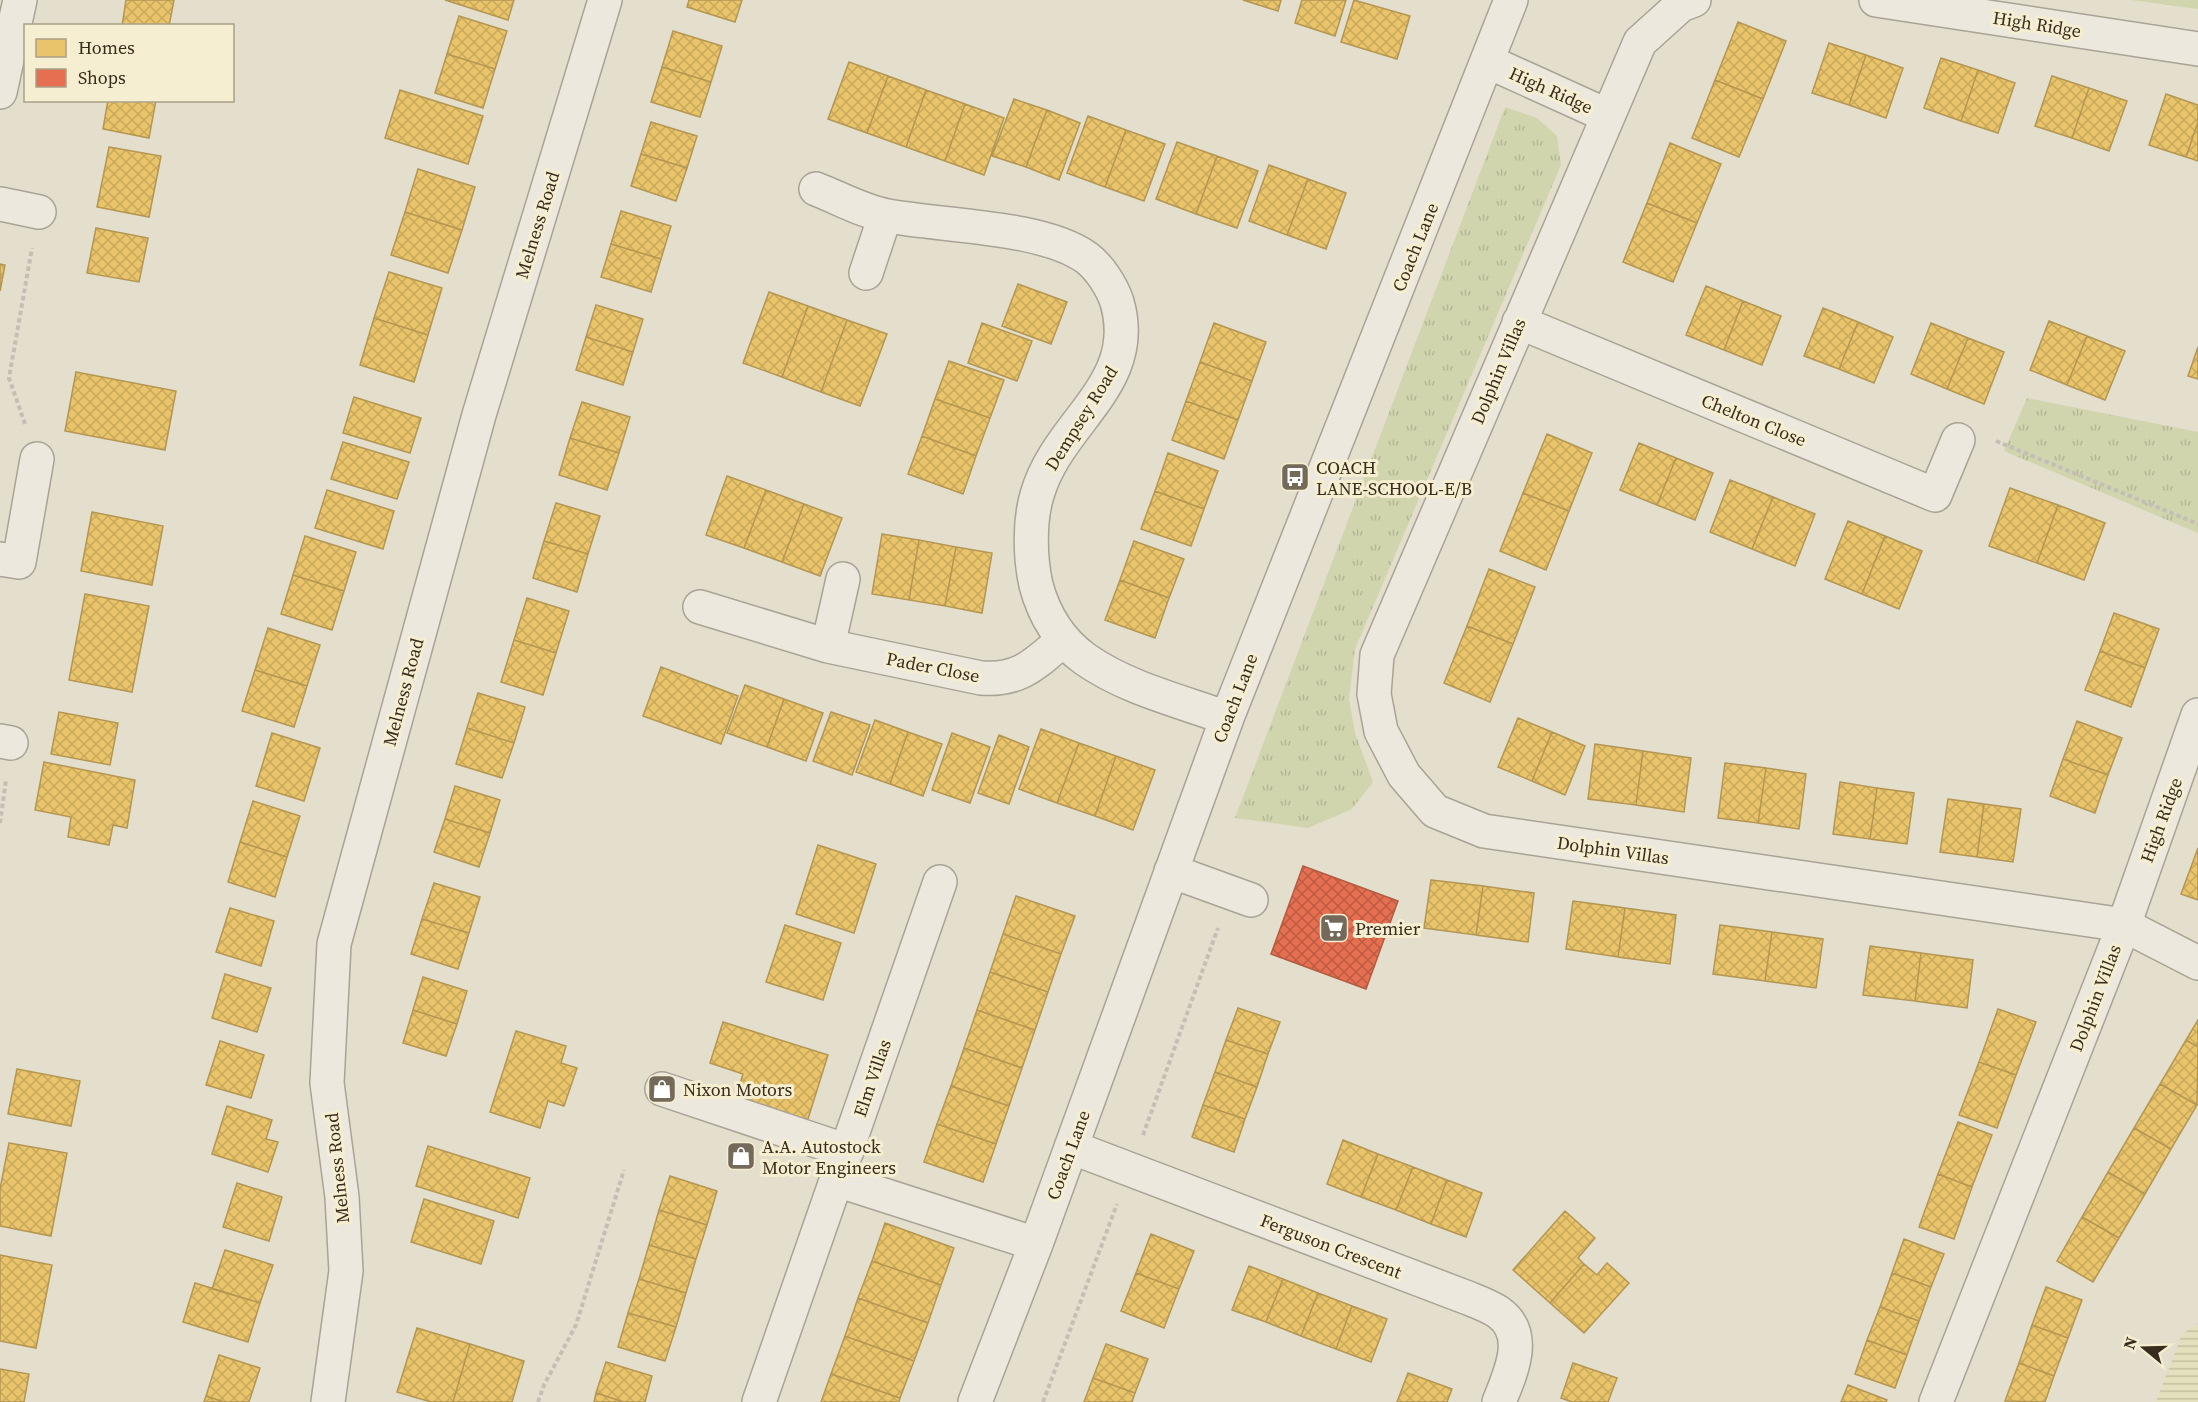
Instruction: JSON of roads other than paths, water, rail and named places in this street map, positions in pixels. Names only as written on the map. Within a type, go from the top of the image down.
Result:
[{"type":"street","points":[[0,92],[20,0]]},
{"type":"street","name":"Melness Road","points":[[328,1402],[346,1271],[342,1197],[327,1083],[334,944],[479,415],[605,0]]},
{"type":"street","name":"Coach Lane","points":[[975,1402],[1036,1244],[1227,718],[1489,62],[1511,0]]},
{"type":"street","name":"High Ridge","points":[[1489,62],[1608,116],[1640,42],[1681,5],[1694,0]]},
{"type":"street","name":"High Ridge","points":[[1876,0],[2198,49]]},
{"type":"street","name":"Dolphin Villas","points":[[1608,116],[1377,655],[1374,694],[1381,731],[1404,775],[1436,811],[1484,831],[2124,925],[1936,1402]]},
{"type":"street","name":"Dempsey Road","points":[[816,189],[885,216],[1025,235],[1066,247],[1087,258],[1114,293],[1121,318],[1122,342],[1116,366],[1104,388],[1068,433],[1051,461],[1036,496],[1032,533],[1033,569],[1042,608],[1063,640],[1102,670],[1227,718]]},
{"type":"street","points":[[0,204],[39,212]]},
{"type":"street","points":[[866,273],[885,216]]},
{"type":"street","name":"Chelton Close","points":[[1519,322],[1935,495],[1958,440]]},
{"type":"street","points":[[0,559],[19,562],[37,459]]},
{"type":"street","points":[[828,646],[843,579]]},
{"type":"street","name":"Pader Close","points":[[700,607],[828,646],[999,679],[1029,668],[1063,640]]},
{"type":"street","name":"High Ridge","points":[[2124,925],[2198,715]]},
{"type":"street","points":[[1171,871],[1251,900]]},
{"type":"street","name":"Elm Villas","points":[[759,1402],[940,882]]},
{"type":"street","points":[[2124,925],[2198,963]]},
{"type":"street","points":[[662,1089],[1036,1244]]},
{"type":"street","name":"Ferguson Crescent","points":[[1071,1147],[1468,1298],[1499,1313],[1510,1325],[1516,1343],[1512,1368],[1499,1402]]},
{"type":"place","name":"COACH LANE-SCHOOL-E/B","points":[[1295,477]]},
{"type":"place","name":"Premier","points":[[1334,928]]},
{"type":"place","name":"Nixon Motors","points":[[662,1089]]},
{"type":"place","name":"A.A. Autostock Motor Engineers","points":[[741,1156]]}]
